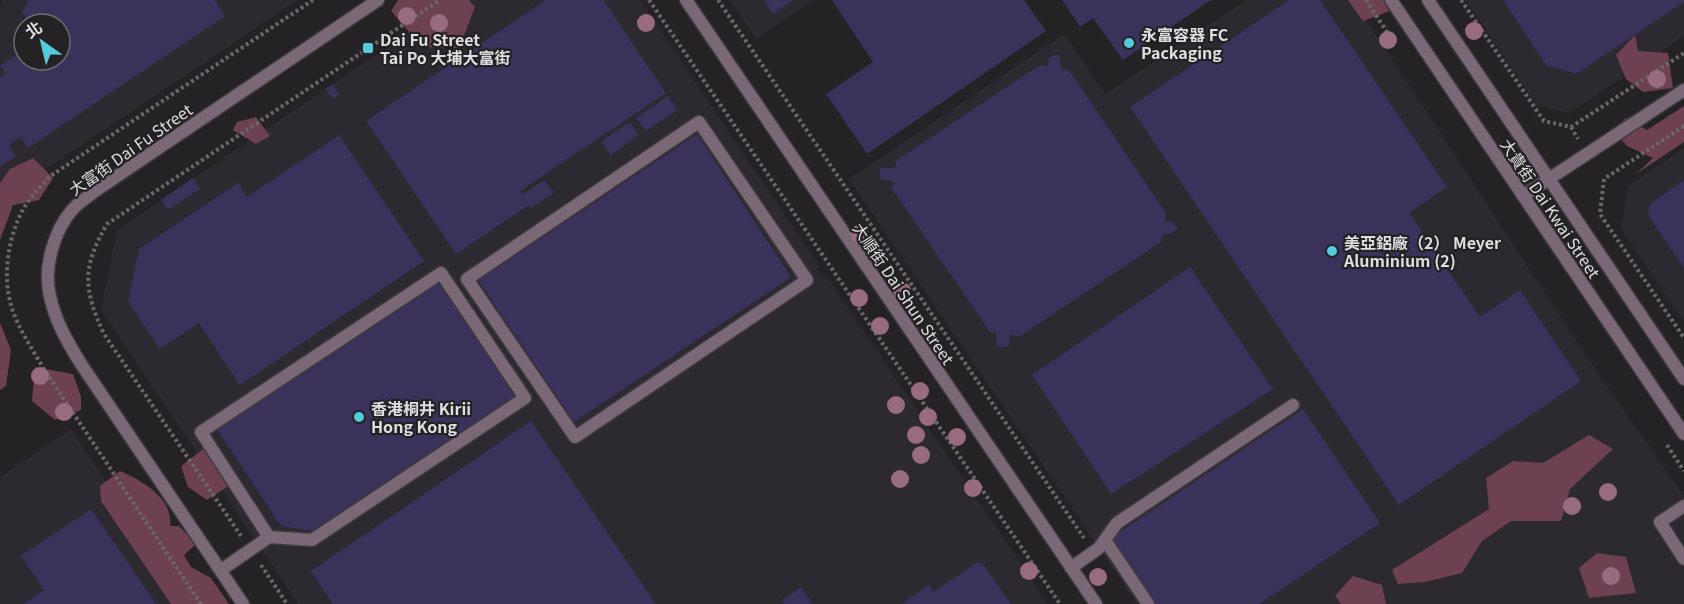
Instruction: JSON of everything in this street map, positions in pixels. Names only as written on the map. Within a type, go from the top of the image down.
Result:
[{"type":"street","name":"大富街 Dai Fu Street","points":[[243,604],[81,364],[62,331],[49,295],[49,260],[58,230],[74,208],[95,191],[378,0]]},
{"type":"street","name":"大順街 Dai Shun Street","points":[[686,0],[1096,604]]},
{"type":"street","name":"大貴街 Dai Kwai Street","points":[[1391,0],[1684,434]]},
{"type":"street","name":"大貴街 Dai Kwai Street","points":[[1428,0],[1684,379]]},
{"type":"street","points":[[1523,196],[1684,90]]},
{"type":"street","points":[[699,122],[807,280],[575,437],[467,279],[699,122]]},
{"type":"street","points":[[220,570],[269,537],[312,540],[525,398],[441,273],[201,432],[269,537]]},
{"type":"street","points":[[1071,568],[1105,540],[1117,523],[1293,405]]},
{"type":"street","points":[[1684,506],[1660,522],[1684,559]]},
{"type":"street","points":[[1105,540],[1148,604]]},
{"type":"path","points":[[201,604],[45,371],[11,304],[6,263],[8,249],[25,207],[49,177],[313,0]]},
{"type":"path","points":[[287,604],[104,334],[91,307],[88,286],[89,266],[96,244],[107,224],[440,0]]},
{"type":"path","points":[[649,0],[1060,604]]},
{"type":"path","points":[[718,0],[1093,551]]},
{"type":"path","points":[[1461,0],[1544,121],[1571,127],[1684,53]]},
{"type":"path","points":[[1684,126],[1604,179],[1600,214],[1684,338]]},
{"type":"path","points":[[0,262],[6,263]]},
{"type":"shaded area","points":[[3,0],[298,0],[19,187],[0,181],[0,7]]},
{"type":"shaded area","points":[[398,0],[469,0],[475,7],[459,48],[422,47],[391,11]]},
{"type":"shaded area","points":[[457,0],[640,0],[820,267],[817,269],[823,279],[827,277],[1048,604],[298,604],[101,310],[117,230]]},
{"type":"shaded area","points":[[729,0],[813,0],[756,39]]},
{"type":"shaded area","points":[[1246,0],[1353,0],[1599,375],[1684,496],[1684,604],[1137,604],[849,179],[1064,34],[1105,94]]},
{"type":"shaded area","points":[[1348,0],[1388,0],[1398,8],[1363,21]]},
{"type":"shaded area","points":[[1466,0],[1684,0],[1684,36],[1570,113],[1537,106]]},
{"type":"shaded area","points":[[1635,35],[1638,51],[1668,53],[1673,88],[1643,92],[1626,79],[1616,55]]},
{"type":"shaded area","points":[[1684,106],[1684,142],[1636,174],[1653,158],[1627,146],[1613,130],[1626,118],[1647,130]]},
{"type":"shaded area","points":[[256,117],[270,136],[256,144],[233,130],[237,122]]},
{"type":"shaded area","points":[[1684,148],[1684,322],[1621,229],[1628,186]]},
{"type":"shaded area","points":[[33,158],[53,178],[39,200],[13,205],[0,240],[0,183],[10,169]]},
{"type":"shaded area","points":[[0,323],[11,350],[6,386],[0,390]]},
{"type":"shaded area","points":[[35,367],[73,374],[81,397],[81,410],[55,420],[32,401]]},
{"type":"shaded area","points":[[71,429],[189,604],[0,604],[0,477]]},
{"type":"shaded area","points":[[1589,435],[1613,449],[1570,489],[1561,521],[1511,521],[1482,541],[1462,573],[1425,582],[1398,584],[1392,570],[1489,509],[1486,478],[1513,461],[1543,463]]},
{"type":"shaded area","points":[[206,447],[236,481],[207,500],[188,487],[181,466]]},
{"type":"shaded area","points":[[120,471],[147,485],[162,499],[170,516],[170,526],[179,526],[196,544],[184,555],[191,567],[211,578],[229,604],[171,604],[101,501],[100,486]]},
{"type":"shaded area","points":[[1597,553],[1626,557],[1636,593],[1589,598],[1579,568]]},
{"type":"shaded area","points":[[1353,576],[1382,585],[1386,604],[1341,604],[1335,596]]},
{"type":"building","points":[[29,0],[215,0],[225,16],[28,148],[20,137],[9,145],[16,156],[0,167],[0,77],[6,73],[0,66],[12,58],[12,72],[72,72],[72,12],[22,12]]},
{"type":"building","points":[[546,0],[603,0],[666,93],[520,191],[522,195],[544,180],[554,193],[531,208],[529,205],[456,254],[366,121]]},
{"type":"building","points":[[764,0],[793,0],[773,14]]},
{"type":"building","points":[[832,0],[1024,0],[1046,31],[867,154],[826,94],[873,62]]},
{"type":"building","name":"永富容器 FC Packaging","points":[[1062,0],[1211,0],[1123,60],[1093,18],[1080,27]]},
{"type":"building","name":"美亞鋁廠（2） Meyer Aluminium (2)","points":[[1289,0],[1320,0],[1447,187],[1409,213],[1480,317],[1520,290],[1581,381],[1399,505],[1130,107]]},
{"type":"building","points":[[1503,0],[1684,0],[1684,2],[1576,74],[1546,65]]},
{"type":"building","points":[[1055,55],[1060,56],[1061,69],[1069,70],[1166,213],[1165,221],[1174,223],[1178,228],[1172,233],[1162,235],[1161,242],[1020,336],[1010,335],[1009,345],[1002,348],[996,345],[997,333],[990,332],[891,187],[895,182],[880,179],[880,168],[895,168],[897,160],[1040,65],[1048,66],[1049,58]]},
{"type":"building","points":[[332,84],[339,94],[333,99],[326,89]]},
{"type":"building","points":[[668,96],[677,110],[646,131],[636,118]]},
{"type":"building","points":[[630,122],[639,135],[611,155],[601,141]]},
{"type":"building","points":[[697,134],[791,277],[574,422],[478,280]]},
{"type":"building","points":[[339,135],[424,261],[240,385],[199,323],[160,349],[128,301],[139,249],[238,183],[247,197]]},
{"type":"building","points":[[193,178],[200,189],[168,210],[161,200]]},
{"type":"building","points":[[1684,180],[1684,268],[1648,215],[1650,204]]},
{"type":"building","points":[[1190,267],[1273,389],[1111,494],[1032,375]]},
{"type":"building","name":"香港桐井 Kirii Hong Kong","points":[[438,280],[518,396],[315,531],[281,526],[216,428]]},
{"type":"building","points":[[1303,409],[1380,523],[1259,604],[1155,604],[1111,538]]},
{"type":"building","points":[[531,421],[656,604],[333,604],[311,571]]},
{"type":"building","points":[[91,509],[156,604],[23,604],[44,590],[21,556]]},
{"type":"building","points":[[978,562],[983,564],[1011,604],[901,604],[929,585],[933,592]]},
{"type":"building","points":[[801,587],[812,604],[785,604],[782,600]]},
{"type":"place","name":"永富容器 FC Packaging","points":[[1129,43]]},
{"type":"place","name":"Dai Fu Street Tai Po 大埔大富街","points":[[368,48]]},
{"type":"place","name":"美亞鋁廠（2） Meyer Aluminium (2)","points":[[1332,251]]},
{"type":"place","name":"香港桐井 Kirii Hong Kong","points":[[359,417]]}]
